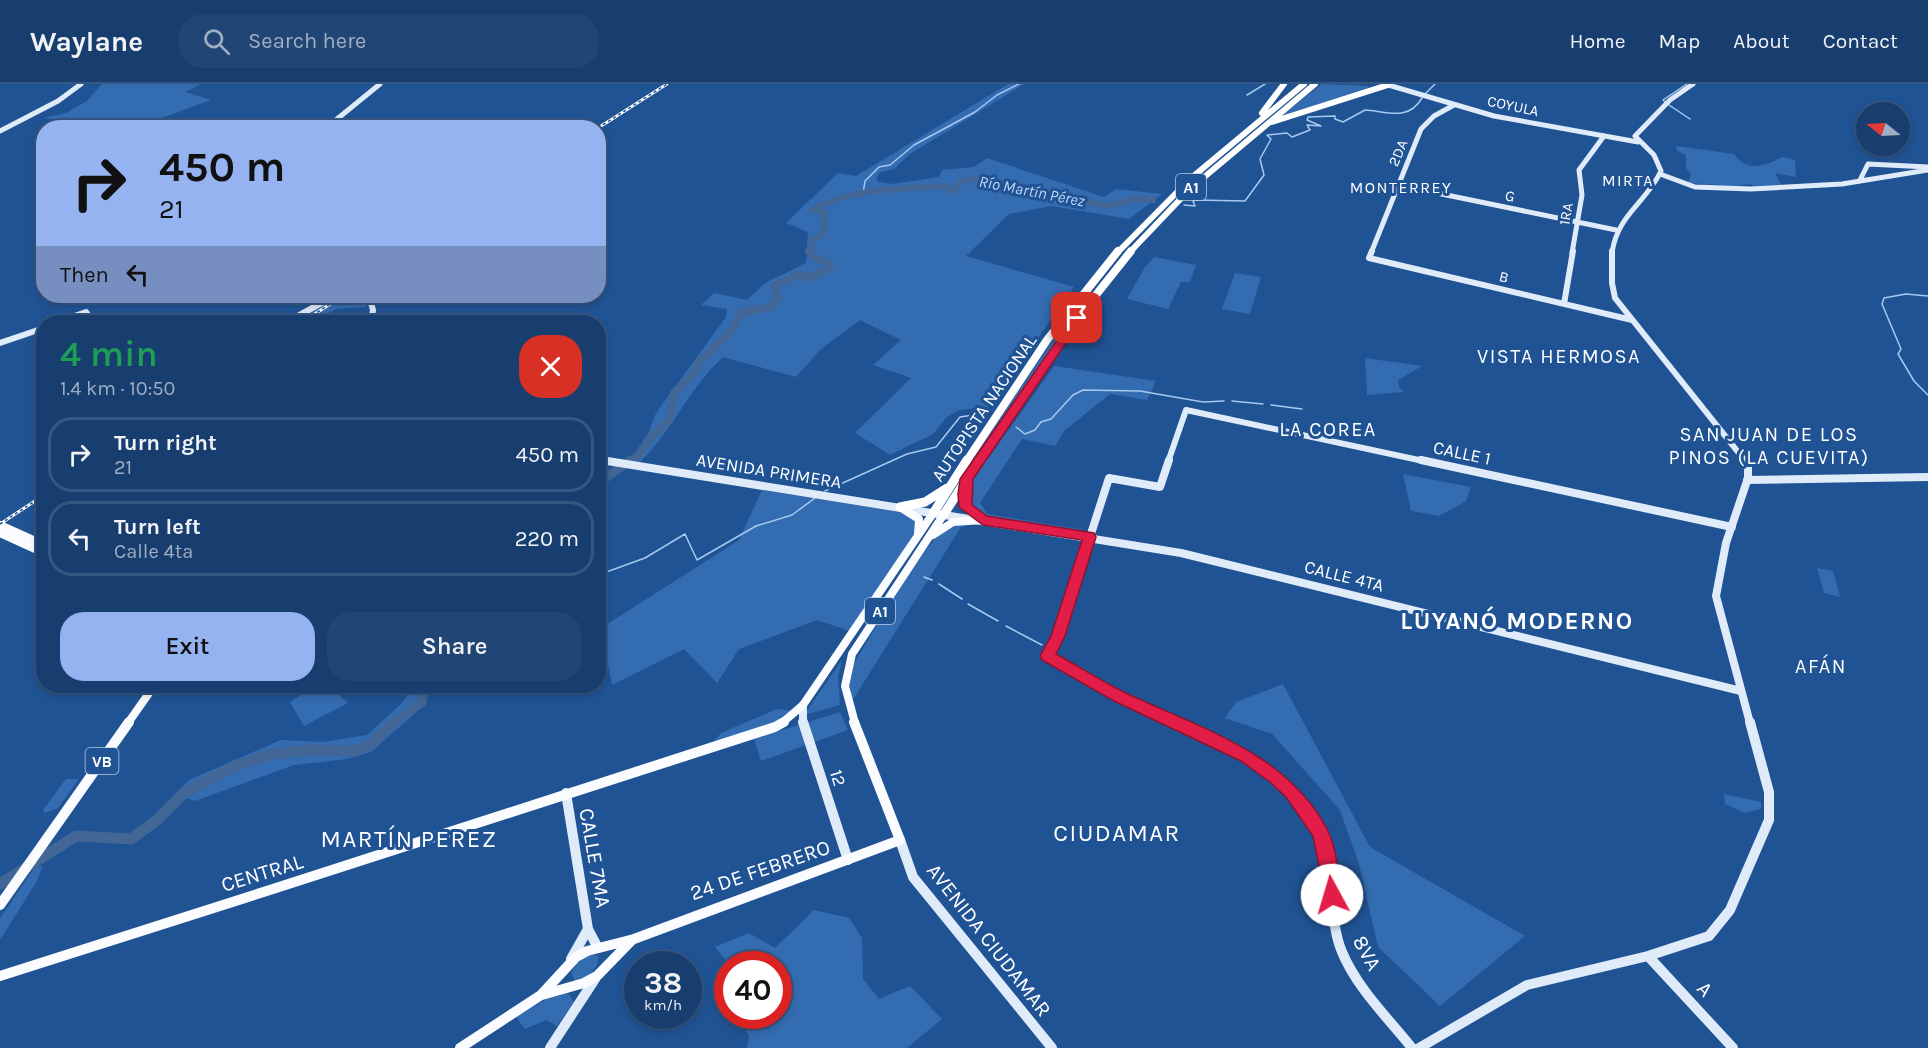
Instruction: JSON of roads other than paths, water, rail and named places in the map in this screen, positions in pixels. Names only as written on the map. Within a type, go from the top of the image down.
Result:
[{"type":"highway","points":[[1254,123],[1284,84]]},
{"type":"highway","name":"AUTOPISTA NACIONAL","points":[[939,513],[957,477],[1030,365],[1097,275],[1198,170],[1305,84]]},
{"type":"highway","name":"AUTOPISTA NACIONAL","points":[[939,513],[967,479],[1046,361],[1128,254],[1194,184],[1315,84]]},
{"type":"highway","points":[[1264,125],[1369,87],[1386,84]]},
{"type":"highway","points":[[900,507],[929,500],[957,477]]},
{"type":"highway","points":[[967,479],[964,494],[966,507],[983,520]]},
{"type":"main road","points":[[0,131],[58,101],[81,84]]},
{"type":"main road","points":[[336,120],[380,84]]},
{"type":"main road","name":"COYULA","points":[[1386,84],[1494,116],[1638,142]]},
{"type":"main road","points":[[1670,177],[1660,167],[1654,155],[1638,142],[1636,135],[1666,103],[1693,84]]},
{"type":"main road","name":"2DA","points":[[1369,258],[1421,129],[1434,116],[1454,105]]},
{"type":"main road","name":"1RA","points":[[1564,304],[1582,195],[1579,168],[1604,136]]},
{"type":"main road","points":[[1860,180],[1864,167],[1872,164],[1910,165],[1928,169]]},
{"type":"main road","points":[[1910,165],[1915,172]]},
{"type":"main road","points":[[1419,1048],[1527,985],[1648,956],[1709,936],[1730,910],[1769,820],[1769,792],[1716,596],[1731,527],[1748,480],[1749,469],[1744,457],[1632,320],[1611,290],[1616,231],[1658,177],[1660,167]]},
{"type":"main road","points":[[1658,177],[1670,177],[1695,187],[1745,189],[1811,186],[1928,169]]},
{"type":"main road","points":[[1863,173],[1876,178]]},
{"type":"main road","name":"G","points":[[1398,185],[1616,231]]},
{"type":"main road","name":"B","points":[[1369,258],[1632,320]]},
{"type":"main road","points":[[300,315],[321,303]]},
{"type":"main road","points":[[0,343],[36,331]]},
{"type":"main road","name":"CALLE 1","points":[[1089,537],[1109,478],[1159,488],[1186,410],[1731,527]]},
{"type":"main road","name":"AVENIDA PRIMERA","points":[[606,461],[939,513]]},
{"type":"main road","points":[[1748,480],[1928,477]]},
{"type":"main road","points":[[900,507],[914,513],[919,519],[919,544]]},
{"type":"main road","name":"CALLE 4TA","points":[[939,513],[1177,552],[1278,575],[1741,691]]},
{"type":"main road","name":"AUTOPISTA NACIONAL","points":[[851,717],[843,685],[844,673],[852,654],[939,513]]},
{"type":"main road","points":[[919,544],[953,522],[983,520]]},
{"type":"main road","points":[[0,525],[36,541]]},
{"type":"main road","points":[[0,533],[36,549]]},
{"type":"main road","name":"8VA","points":[[1089,537],[1058,636],[1048,656],[1119,697],[1246,756],[1261,765],[1292,792],[1320,832],[1326,849],[1331,878],[1332,923],[1343,954],[1412,1048]]},
{"type":"main road","name":"AUTOPISTA NACIONAL","points":[[775,727],[792,717],[804,705],[919,544]]},
{"type":"main road","name":"VB","points":[[0,905],[149,693]]},
{"type":"main road","name":"12","points":[[804,705],[802,719],[848,860]]},
{"type":"main road","name":"AVENIDA CIUDAMAR","points":[[851,717],[913,877],[1052,1048]]},
{"type":"main road","name":"CENTRAL","points":[[0,976],[340,869],[566,793],[775,727]]},
{"type":"main road","name":"CALLE 7MA","points":[[566,793],[588,929],[598,948]]},
{"type":"main road","name":"24 DE FEBRERO","points":[[460,1048],[541,995],[576,957],[598,948],[634,939],[679,920],[900,840]]},
{"type":"main road","name":"CALLE 7MA","points":[[566,967],[588,929]]},
{"type":"main road","name":"24 DE FEBRERO","points":[[541,995],[569,988],[601,971],[634,939]]},
{"type":"main road","points":[[550,1048],[601,971],[606,957],[598,948]]},
{"type":"main road","name":"A","points":[[1648,956],[1733,1048]]},
{"type":"main road","points":[[566,967],[562,975],[569,988],[577,995],[578,1005]]},
{"type":"waterway","points":[[863,194],[865,181],[879,167],[890,165],[914,145],[975,112],[997,95],[1019,84]]},
{"type":"waterway","points":[[1247,95],[1265,84]]},
{"type":"waterway","name":"Río Martín Pérez","points":[[1425,94],[1435,84]]},
{"type":"waterway","points":[[1665,102],[1663,100],[1687,84]]},
{"type":"waterway","name":"Río Martín Pérez","points":[[1184,205],[1195,206],[1193,201],[1196,200],[1245,201],[1264,175],[1260,159],[1271,139],[1267,135],[1287,133],[1292,137],[1310,130],[1307,125],[1321,126],[1307,120],[1308,117],[1335,116],[1335,119],[1343,122],[1365,110],[1403,113],[1410,110],[1422,98]]},
{"type":"waterway","points":[[1669,105],[1690,119]]},
{"type":"waterway","name":"Río Martín Pérez","points":[[810,253],[812,240],[824,234],[825,213],[812,210],[842,197],[877,191],[945,186],[949,191],[954,190],[960,182],[972,178],[1108,206],[1133,199],[1153,200]]},
{"type":"waterway","name":"Río Martín Pérez","points":[[629,462],[638,456],[649,439],[670,419],[674,393],[693,375],[699,362],[731,332],[740,313],[770,307],[778,299],[774,286],[799,274],[810,278],[830,268],[829,263],[814,258],[810,253]]},
{"type":"waterway","points":[[1928,296],[1906,294],[1884,298],[1882,304],[1901,349],[1898,354],[1914,381],[1928,395]]},
{"type":"waterway","points":[[1016,427],[1025,434],[1035,430],[1041,422],[1051,419],[1073,395],[1083,390],[1140,391],[1203,402],[1224,401]]},
{"type":"waterway","points":[[1232,401],[1263,404]]},
{"type":"waterway","points":[[1271,405],[1302,409]]},
{"type":"waterway","points":[[825,491],[907,454],[936,447],[960,417],[980,414]]},
{"type":"waterway","name":"Río Martín Pérez","points":[[606,477],[631,460]]},
{"type":"waterway","points":[[606,572],[645,558],[685,534],[697,560],[756,526],[792,515],[815,498]]},
{"type":"waterway","points":[[924,577],[932,580]]},
{"type":"waterway","points":[[939,584],[962,599]]},
{"type":"waterway","points":[[968,604],[998,621]]},
{"type":"waterway","points":[[1006,626],[1042,645]]},
{"type":"waterway","name":"Río Martín Pérez","points":[[393,723],[422,702],[424,693]]},
{"type":"waterway","name":"Río Martín Pérez","points":[[0,884],[76,836],[131,839],[157,820],[184,793],[234,766],[274,754],[308,750],[355,751],[370,745],[394,722]]},
{"type":"railway","points":[[606,123],[667,84]]},
{"type":"railway","points":[[313,315],[332,303]]},
{"type":"railway","points":[[0,524],[36,500]]},
{"type":"district","name":"MIRTA","points":[[1628,180]]},
{"type":"district","name":"MONTERREY","points":[[1401,187]]},
{"type":"district","name":"VISTA HERMOSA","points":[[1559,356]]},
{"type":"district","name":"LA COREA","points":[[1328,429]]},
{"type":"district","name":"SAN JUAN DE LOS PINOS (LA CUEVITA)","points":[[1769,446]]},
{"type":"district","name":"LUYANÓ MODERNO","points":[[1517,621]]},
{"type":"district","name":"AFÁN","points":[[1821,666]]},
{"type":"district","name":"CIUDAMAR","points":[[1117,833]]},
{"type":"district","name":"MARTÍN PEREZ","points":[[409,839]]}]
